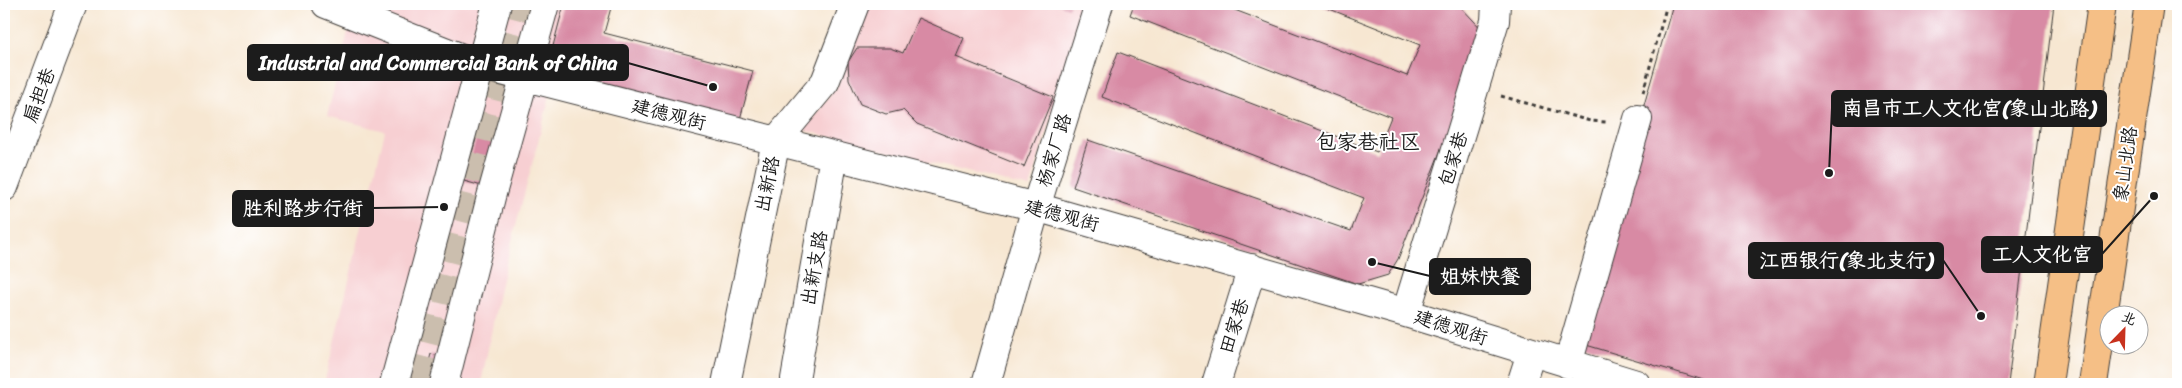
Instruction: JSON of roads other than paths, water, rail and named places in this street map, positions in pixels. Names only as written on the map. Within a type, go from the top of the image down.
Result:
[{"type":"main road","points":[[2048,384],[2102,4]]},
{"type":"main road","name":"象山北路","points":[[2093,384],[2148,4]]},
{"type":"street","name":"扁担巷","points":[[4,187],[73,4]]},
{"type":"street","name":"建德观街","points":[[326,4],[482,66],[1036,208],[1406,313],[1636,384]]},
{"type":"street","points":[[394,384],[482,66],[497,4]]},
{"type":"street","points":[[444,384],[491,197],[545,4]]},
{"type":"street","name":"出新路","points":[[726,384],[776,141],[825,82],[855,4]]},
{"type":"street","name":"杨家厂路","points":[[986,384],[1036,208],[1099,4]]},
{"type":"street","name":"包家巷","points":[[1406,313],[1495,21],[1496,4]]},
{"type":"street","points":[[1568,364],[1638,109]]},
{"type":"street","name":"出新支路","points":[[794,379],[834,156]]},
{"type":"street","name":"田家巷","points":[[1216,384],[1252,268]]},
{"type":"street","points":[[1521,384],[1531,353]]},
{"type":"tunnel","points":[[418,384],[516,4]]},
{"type":"place","name":"Industrial and Commercial Bank of China","points":[[713,87]]},
{"type":"place","name":"南昌市工人文化宫(象山北路)","points":[[1829,173]]},
{"type":"place","name":"工人文化宫","points":[[2154,196]]},
{"type":"place","name":"胜利路步行街","points":[[444,207]]},
{"type":"place","name":"姐妹快餐","points":[[1372,262]]},
{"type":"place","name":"江西银行(象北支行)","points":[[1981,316]]},
{"type":"district","name":"包家巷社区","points":[[1368,142]]}]
